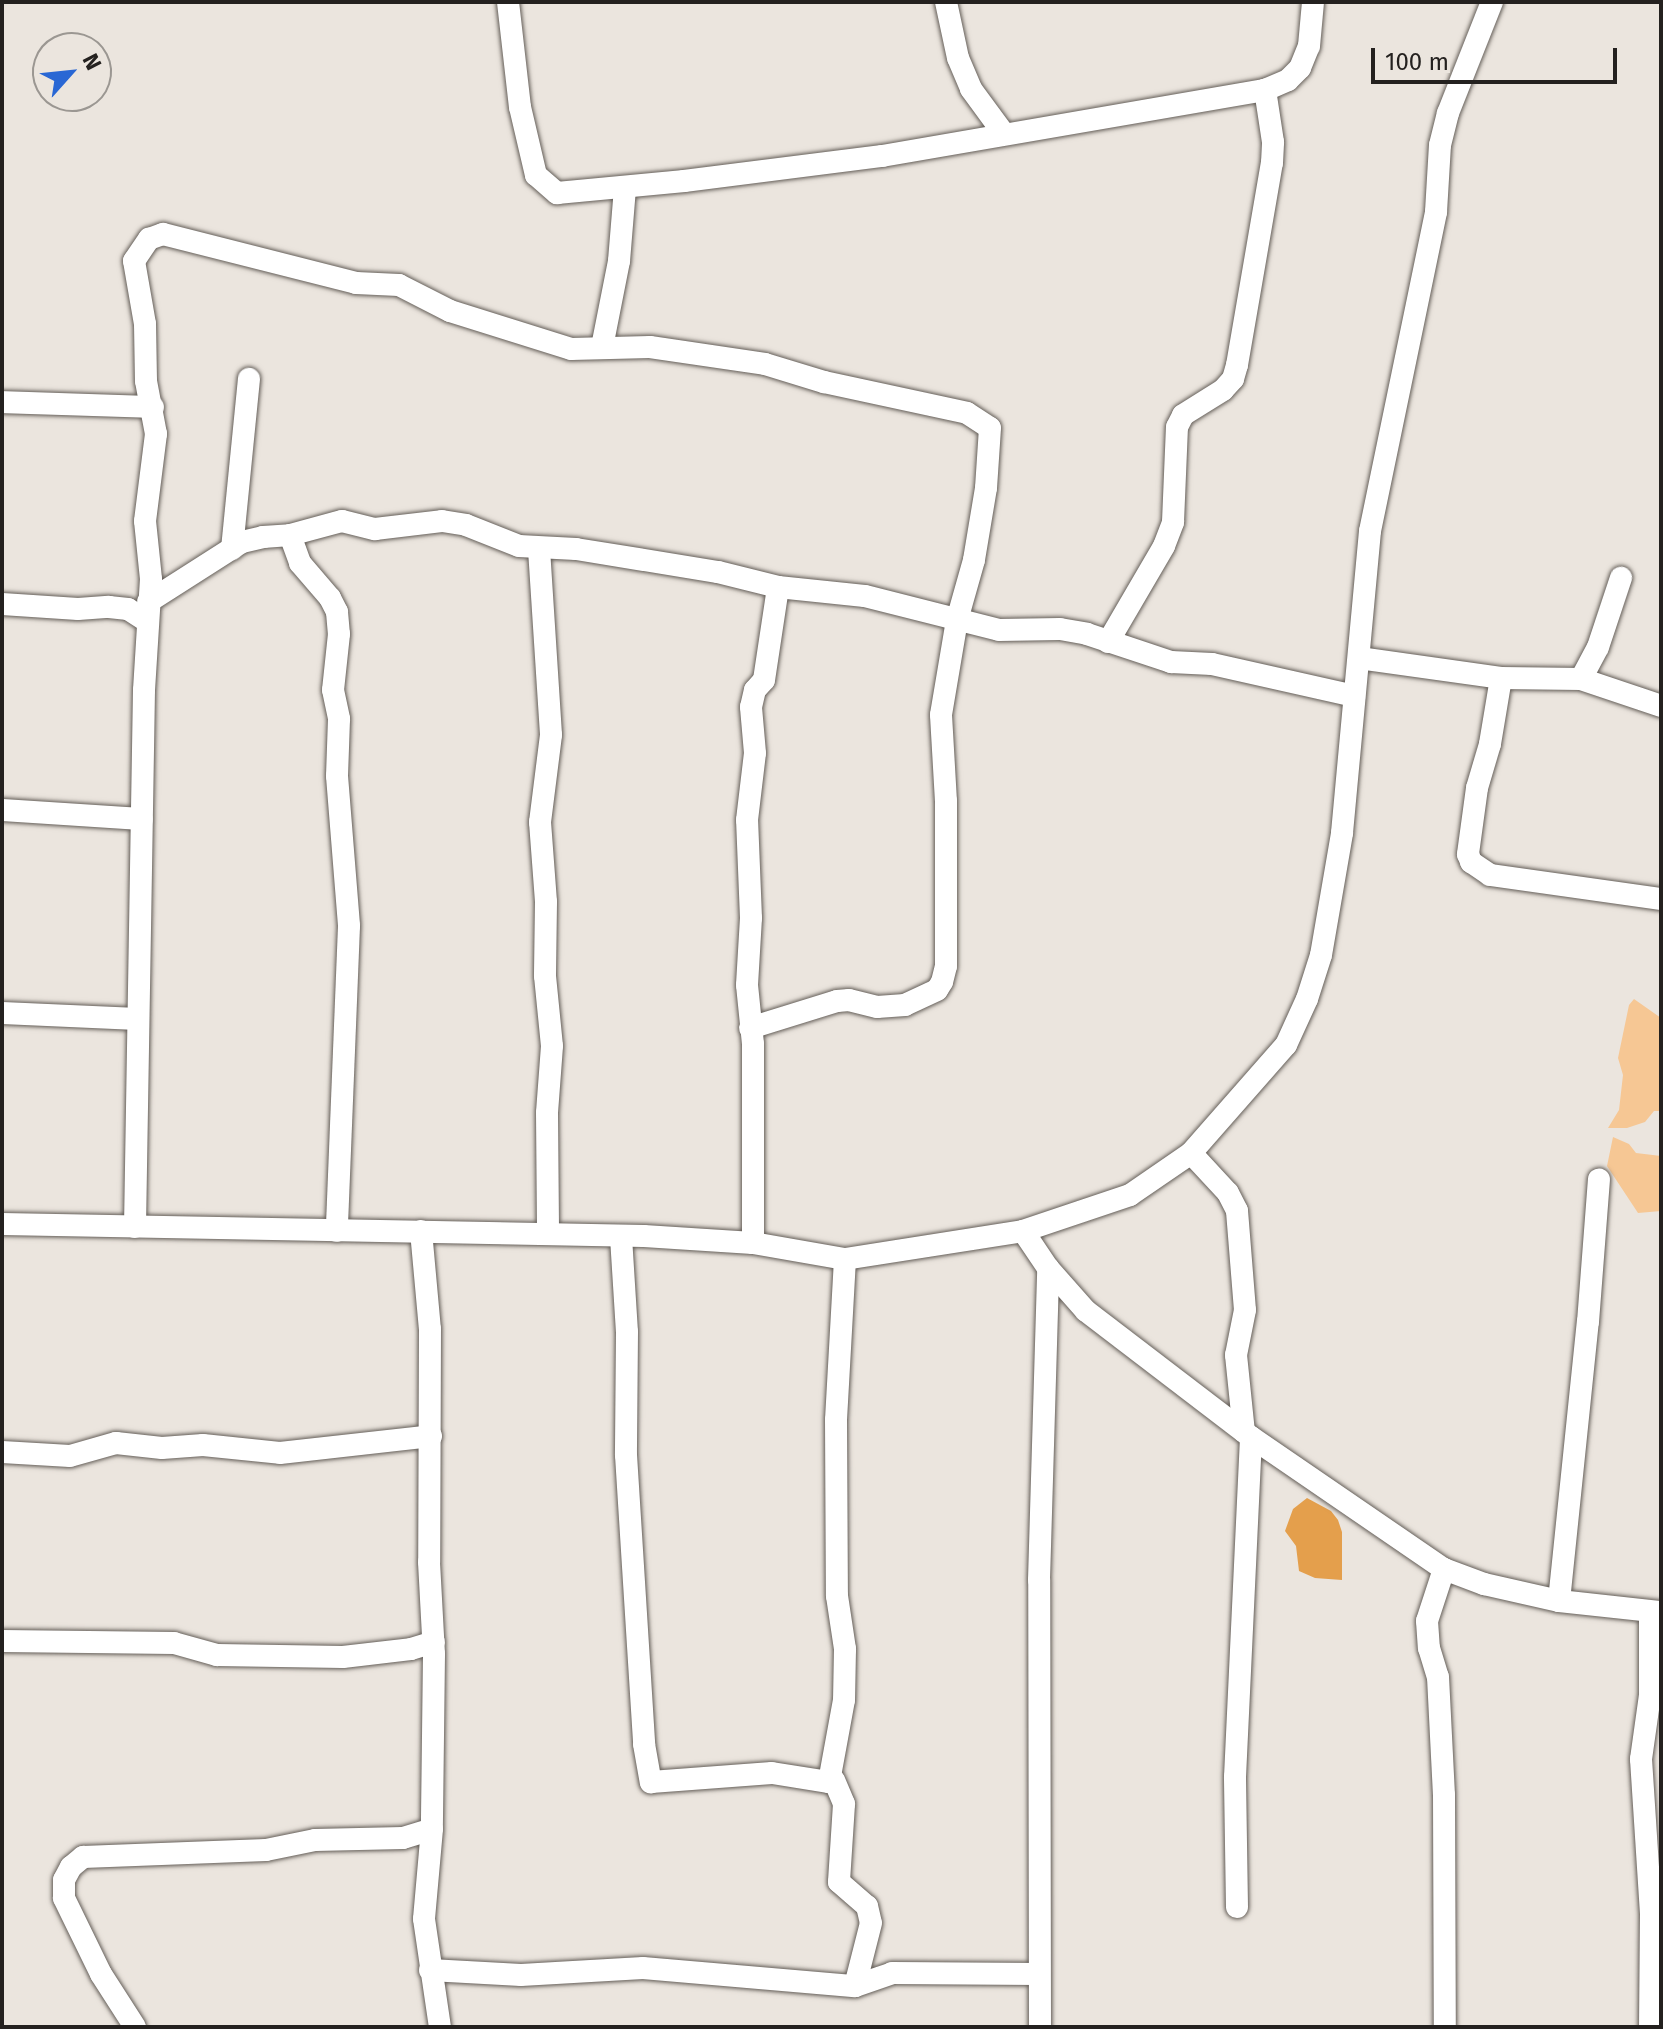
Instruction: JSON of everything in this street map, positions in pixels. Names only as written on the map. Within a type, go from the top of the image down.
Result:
[{"type":"street","points":[[508,2],[520,107],[536,175],[557,193],[625,188],[821,164],[1265,90],[1288,80],[1300,68],[1309,46],[1313,2]]},
{"type":"street","points":[[946,2],[958,58],[967,79],[1004,134]]},
{"type":"street","points":[[2,1224],[621,1237],[753,1243],[845,1259],[1023,1231],[1130,1195],[1191,1153],[1286,1045],[1307,999],[1321,955],[1342,833],[1370,531],[1436,212],[1440,145],[1448,113],[1492,2]]},
{"type":"street","points":[[1108,642],[1164,546],[1173,522],[1177,427],[1183,415],[1223,390],[1233,379],[1237,365],[1272,163],[1273,142],[1265,90]]},
{"type":"street","points":[[602,347],[619,261],[625,188]]},
{"type":"street","points":[[135,1227],[142,819],[151,579],[145,521],[156,434],[146,381],[145,324],[134,261],[149,239],[163,234],[356,283],[399,285],[450,311],[571,349],[650,347],[765,364],[824,382],[967,413],[984,421],[991,439],[986,488],[964,615],[941,715],[946,801],[946,966],[942,982],[937,990],[905,1005],[877,1007],[849,1000],[837,1001],[750,1028]]},
{"type":"street","points":[[232,549],[249,379]]},
{"type":"street","points":[[2,402],[153,407]]},
{"type":"street","points":[[2,604],[78,609],[109,607],[148,612],[232,549],[263,537],[290,535],[342,521],[375,529],[442,521],[466,525],[519,546],[576,549],[718,572],[778,587],[865,596],[964,615],[999,630],[1060,629],[1171,662],[1212,664],[1354,696]]},
{"type":"street","points":[[290,535],[300,563],[330,598],[337,612],[339,634],[333,690],[339,719],[337,776],[349,926],[337,1231]]},
{"type":"street","points":[[539,549],[551,735],[540,822],[546,902],[545,976],[552,1046],[547,1113],[548,1234]]},
{"type":"street","points":[[1581,679],[1598,647],[1621,578]]},
{"type":"street","points":[[753,1243],[747,985],[751,918],[747,820],[755,753],[751,707],[755,690],[764,680],[778,587]]},
{"type":"street","points":[[1359,658],[1501,678],[1581,679],[1661,706]]},
{"type":"street","points":[[1501,678],[1490,744],[1477,788],[1468,854],[1471,862],[1490,875],[1661,899]]},
{"type":"street","points":[[2,810],[142,819]]},
{"type":"street","points":[[2,1013],[138,1019]]},
{"type":"street","points":[[1191,1153],[1228,1193],[1237,1211],[1245,1310],[1236,1355],[1247,1434],[1235,1777],[1237,1907]]},
{"type":"street","points":[[1559,1601],[1588,1322],[1599,1179]]},
{"type":"street","points":[[421,1231],[430,1329],[429,1562],[434,1642],[432,1829],[424,1919],[440,2027]]},
{"type":"street","points":[[1023,1231],[1048,1268],[1086,1311],[1247,1434],[1444,1569],[1484,1584],[1559,1601],[1656,1612],[1650,1695],[1641,1759],[1651,1914],[1650,2027]]},
{"type":"street","points":[[621,1237],[627,1332],[626,1455],[644,1744],[651,1782],[772,1773],[829,1782],[834,1780],[844,1804],[839,1882],[867,1906],[871,1923],[855,1986]]},
{"type":"street","points":[[829,1782],[845,1674],[845,1649],[837,1596],[836,1420],[845,1259]]},
{"type":"street","points":[[1040,2027],[1039,1580],[1048,1268]]},
{"type":"street","points":[[2,1452],[70,1456],[116,1443],[162,1448],[227,1446],[280,1453],[431,1436]]},
{"type":"street","points":[[1444,1569],[1427,1621],[1429,1648],[1438,1677],[1444,1795],[1445,2027]]},
{"type":"street","points":[[2,1641],[174,1643],[217,1655],[343,1657],[411,1649],[434,1642]]},
{"type":"street","points":[[135,2027],[101,1974],[64,1898],[64,1880],[71,1867],[83,1857],[266,1850],[315,1840],[403,1838],[432,1829]]},
{"type":"street","points":[[430,1970],[521,1975],[643,1968],[855,1986],[892,1973],[1039,1974]]},
{"type":"shaded area","points":[[1634,999],[1661,1018],[1661,1111],[1654,1111],[1645,1122],[1627,1128],[1608,1128],[1619,1110],[1623,1075],[1618,1058],[1629,1005]]},
{"type":"shaded area","points":[[1613,1137],[1629,1144],[1636,1153],[1661,1156],[1661,1211],[1638,1213],[1607,1166]]},
{"type":"shaded area","points":[[1307,1498],[1331,1511],[1338,1520],[1342,1532],[1342,1580],[1315,1578],[1299,1571],[1296,1546],[1285,1531],[1293,1509]]}]
